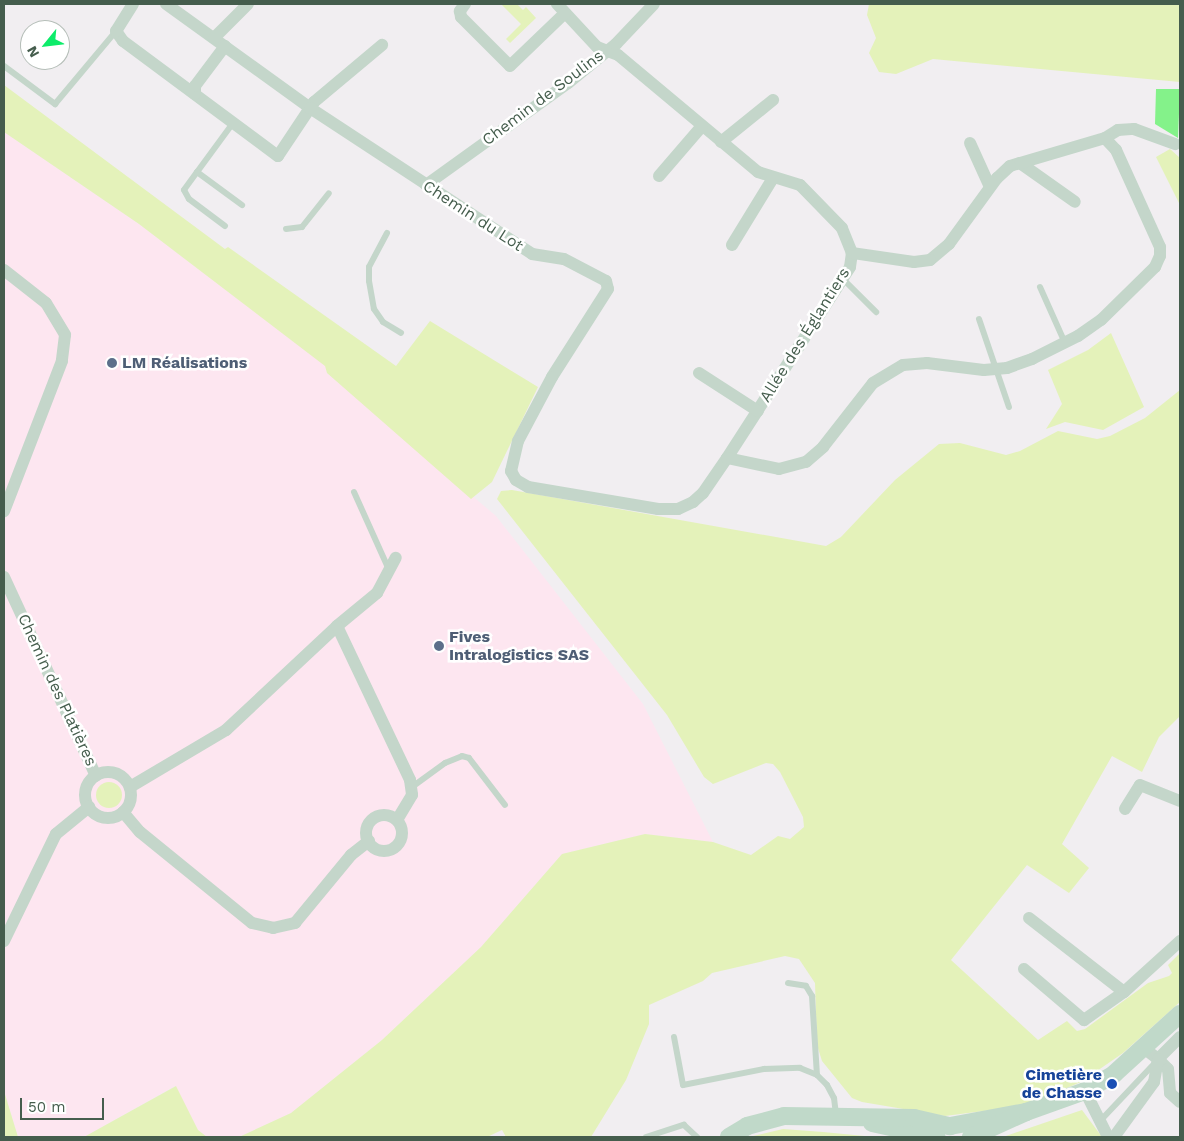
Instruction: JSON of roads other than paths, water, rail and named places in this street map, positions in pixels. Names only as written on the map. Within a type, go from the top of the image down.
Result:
[{"type":"street","points":[[133,4],[116,31],[195,94],[278,156],[310,108],[382,45]]},
{"type":"street","name":"Chemin du Lot","points":[[166,4],[310,108],[532,254],[564,259],[606,281],[608,289],[552,377],[518,441],[510,466],[513,476]]},
{"type":"street","points":[[214,38],[248,4]]},
{"type":"street","points":[[465,4],[460,11],[461,17],[510,66],[561,8]]},
{"type":"street","name":"Chemin de Soulins","points":[[426,185],[568,83],[607,50],[654,4]]},
{"type":"street","name":"Allée des Églantiers","points":[[513,476],[528,487],[668,510],[686,506],[698,498],[758,411],[850,267],[852,253],[842,228],[800,185],[758,172],[607,50],[597,47],[561,8]]},
{"type":"street","points":[[195,94],[195,86],[224,46]]},
{"type":"street","points":[[721,142],[773,100]]},
{"type":"street","points":[[659,176],[702,126]]},
{"type":"street","points":[[852,253],[914,262],[930,260],[949,244],[1002,172],[1020,163],[1105,138],[1118,130],[1134,129],[1155,134],[1175,144]]},
{"type":"street","points":[[727,458],[779,469],[806,462],[823,447],[872,383],[903,365],[927,363],[996,369],[1018,364],[1065,343],[1101,320],[1154,267],[1160,256],[1160,247],[1116,150],[1105,138]]},
{"type":"street","points":[[970,144],[990,187]]},
{"type":"street","points":[[1020,163],[1075,202]]},
{"type":"street","points":[[732,245],[773,178]]},
{"type":"street","points":[[4,270],[46,303],[65,335],[62,361],[4,511]]},
{"type":"street","points":[[699,373],[758,411]]},
{"type":"street","points":[[130,787],[226,730],[337,626],[377,593],[396,558]]},
{"type":"street","name":"Chemin des Platières","points":[[4,577],[82,740],[96,776]]},
{"type":"street","points":[[337,626],[412,787],[408,802],[397,820]]},
{"type":"street","points":[[112,772],[119,775],[130,787],[131,798],[123,812],[104,817],[89,807],[86,794],[96,776],[112,772]]},
{"type":"street","points":[[1125,809],[1140,785],[1180,801]]},
{"type":"street","points":[[4,941],[56,834],[89,807]]},
{"type":"street","points":[[123,812],[140,832],[252,923],[273,928],[295,923],[351,855],[369,841]]},
{"type":"street","points":[[387,815],[397,820],[402,837],[395,847],[384,851],[369,841],[368,825],[376,817],[387,815]]},
{"type":"street","points":[[1030,918],[1124,992]]},
{"type":"street","points":[[1024,969],[1084,1020],[1124,992],[1180,942]]},
{"type":"street","points":[[1114,1137],[1154,1082],[1152,1054],[1180,1014]]},
{"type":"street","points":[[729,1137],[766,1119],[914,1118],[954,1131],[1026,1112],[1085,1091],[1180,1037]]},
{"type":"street","points":[[1152,1054],[1168,1069],[1170,1093],[1180,1102]]},
{"type":"street","points":[[1085,1091],[1108,1137]]},
{"type":"street","points":[[971,1137],[1026,1112]]},
{"type":"street","points":[[845,1117],[908,1134],[936,1137]]},
{"type":"lane","points":[[4,66],[55,104],[116,31]]},
{"type":"lane","points":[[226,226],[189,199],[184,190],[233,123]]},
{"type":"lane","points":[[197,172],[242,205]]},
{"type":"lane","points":[[286,229],[302,227],[329,193]]},
{"type":"lane","points":[[386,233],[369,267],[374,309],[383,322],[401,334]]},
{"type":"lane","points":[[842,279],[876,312]]},
{"type":"lane","points":[[1040,287],[1065,343]]},
{"type":"lane","points":[[979,319],[994,356],[996,369],[1009,406]]},
{"type":"lane","points":[[354,492],[389,571]]},
{"type":"lane","points":[[412,787],[445,763],[462,756],[469,758],[505,805]]},
{"type":"lane","points":[[788,983],[806,986],[812,996],[817,1075]]},
{"type":"lane","points":[[674,1037],[684,1086],[764,1070],[800,1068],[817,1075],[845,1117]]},
{"type":"lane","points":[[1101,1120],[1152,1054]]},
{"type":"lane","points":[[646,1137],[684,1125],[697,1137]]},
{"type":"place","name":"LM Réalisations","points":[[112,363]]},
{"type":"place","name":"Fives Intralogistics SAS","points":[[439,646]]},
{"type":"place","name":"Cimetière de Chasse","points":[[1112,1084]]}]
